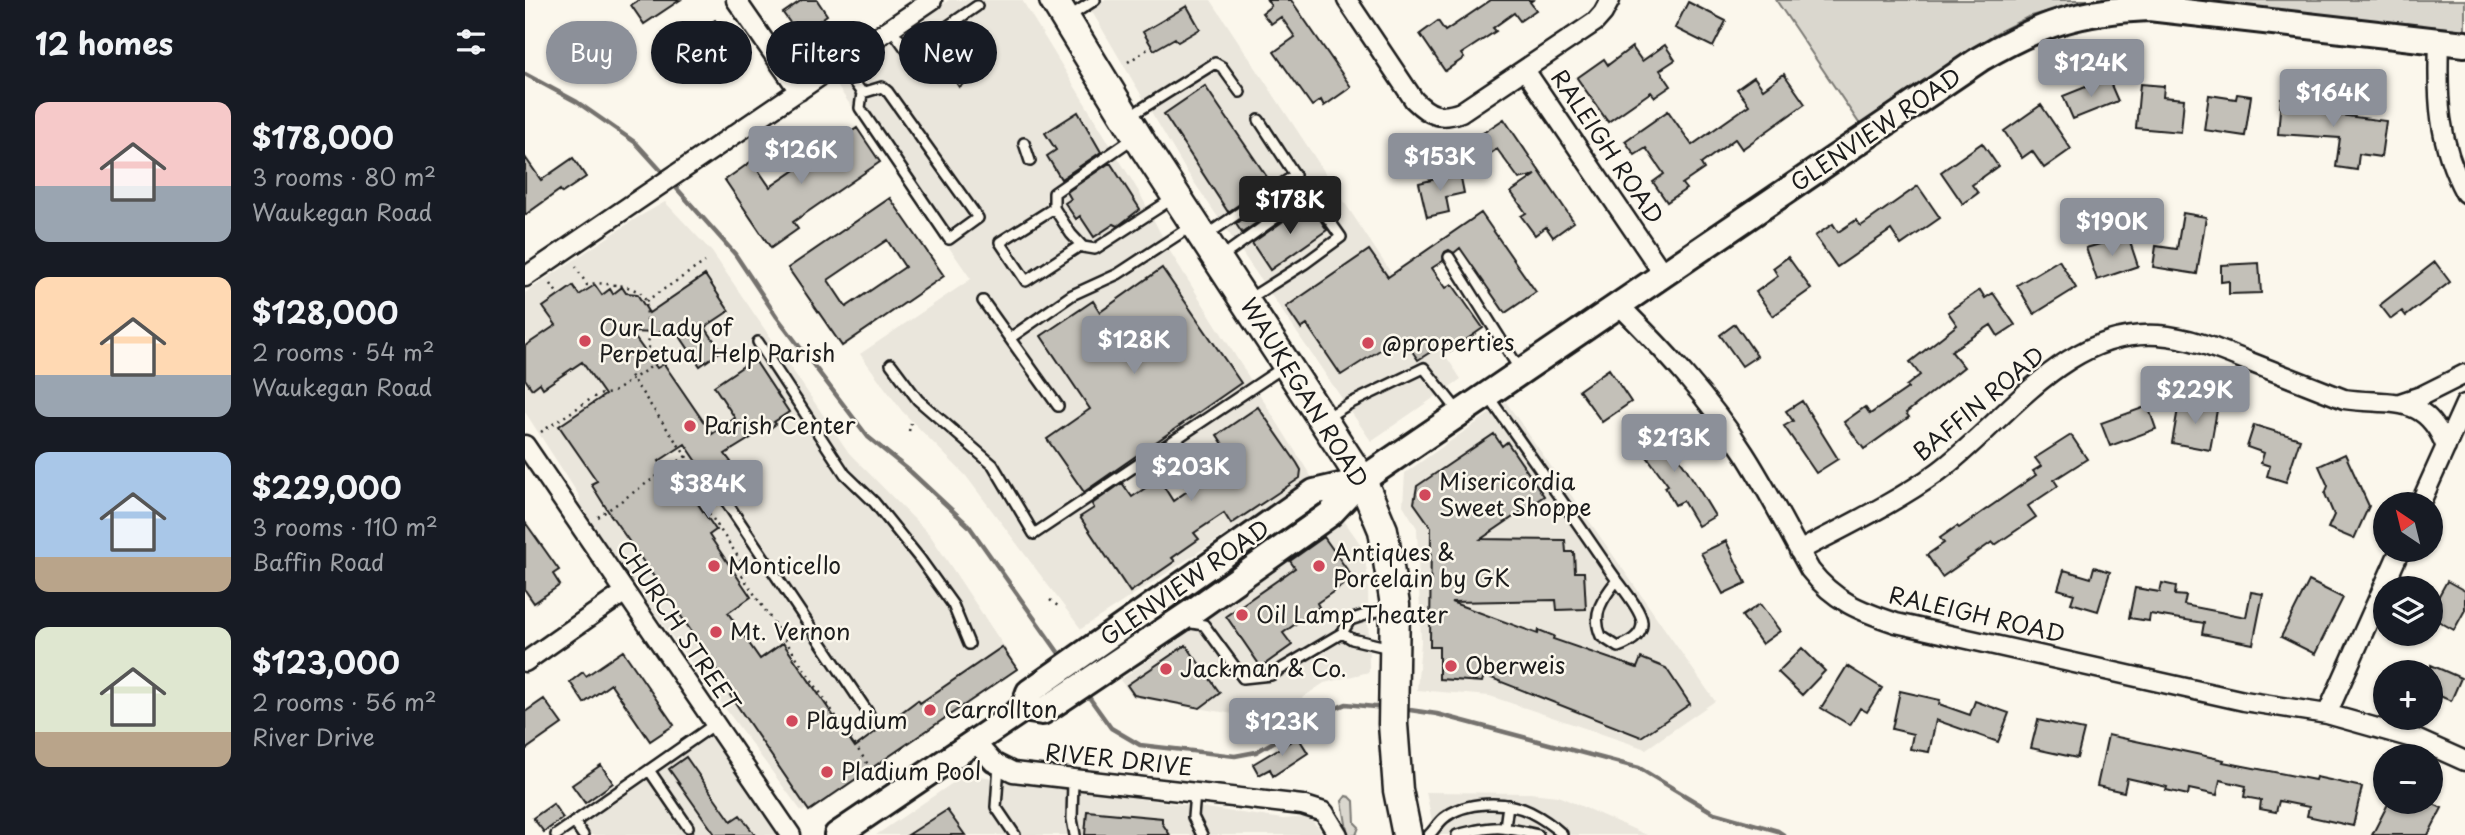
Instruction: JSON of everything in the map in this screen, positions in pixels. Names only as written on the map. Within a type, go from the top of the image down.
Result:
[{"type":"main road","name":"GLENVIEW ROAD","points":[[1055,689],[1108,668],[1197,615],[1330,514],[1362,481],[1980,59],[2017,37],[2046,25],[2111,10],[2149,8],[2465,44]]},
{"type":"main road","name":"WAUKEGAN ROAD","points":[[1060,10],[1131,127],[1362,481],[1383,530],[1395,605],[1393,723],[1398,790],[1407,835]]},
{"type":"main road","name":"GLENVIEW ROAD","points":[[837,835],[1023,709],[1042,712],[1055,689],[1094,648],[1314,492],[1362,481]]},
{"type":"street","points":[[736,0],[799,91]]},
{"type":"street","points":[[885,32],[932,0]]},
{"type":"street","points":[[1347,0],[1414,100],[1425,111],[1434,115],[1442,117],[1461,112],[1525,70]]},
{"type":"street","name":"RALEIGH ROAD","points":[[1610,0],[1595,22],[1525,70],[1664,275]]},
{"type":"street","points":[[2439,41],[2441,128],[2452,166],[2465,193]]},
{"type":"street","points":[[525,277],[809,84]]},
{"type":"street","name":"RALEIGH ROAD","points":[[1619,305],[1654,340],[1717,415],[1744,452],[1810,570],[1834,596],[1869,614],[1896,623],[2244,701],[2327,714],[2416,739],[2465,761]]},
{"type":"street","name":"BAFFIN ROAD","points":[[1799,551],[1901,496],[1937,473],[1968,449],[2024,394],[2048,375],[2098,346],[2120,339],[2159,335],[2187,339],[2344,399],[2400,403],[2420,410],[2434,425],[2446,447]]},
{"type":"street","name":"BAFFIN ROAD","points":[[2400,403],[2421,396],[2465,374]]},
{"type":"street","points":[[2425,492],[2465,404]]},
{"type":"street","name":"CHURCH STREET","points":[[525,445],[534,465],[625,592],[790,835]]},
{"type":"street","points":[[2327,714],[2395,562]]},
{"type":"street","points":[[525,662],[625,592]]},
{"type":"street","name":"RIVER DRIVE","points":[[975,742],[993,762],[1013,772],[1302,805],[1324,812],[1338,835]]},
{"type":"lane","points":[[1060,10],[1095,0]]},
{"type":"lane","points":[[891,28],[909,53],[977,6]]},
{"type":"lane","points":[[1176,196],[1095,249],[1081,245],[1054,208],[1054,193],[1131,127],[1215,63],[1222,67],[1240,92]]},
{"type":"lane","points":[[855,84],[862,93],[860,108],[949,239],[978,218],[888,92],[882,87],[862,93]]},
{"type":"lane","points":[[1205,240],[1295,175],[1259,120]]},
{"type":"lane","points":[[1024,143],[1030,161]]},
{"type":"lane","points":[[1010,338],[1072,295],[1310,193],[1342,237],[1245,301]]},
{"type":"lane","points":[[1054,208],[1000,242],[1025,281],[1081,245]]},
{"type":"lane","points":[[1449,257],[1521,372]]},
{"type":"lane","points":[[983,301],[1058,406]]},
{"type":"lane","points":[[758,342],[804,410],[814,431],[845,474],[874,502],[953,605],[969,644]]},
{"type":"lane","points":[[891,364],[918,400],[993,465],[1034,534],[1287,365]]},
{"type":"lane","points":[[1323,420],[1349,404],[1424,368],[1460,414]]},
{"type":"lane","points":[[1487,395],[1617,580],[1640,615],[1640,634],[1618,647],[1601,636],[1596,618],[1603,600],[1617,580]]},
{"type":"lane","points":[[726,492],[727,503],[869,714]]},
{"type":"lane","points":[[1197,615],[1243,678],[1271,675],[1342,633],[1350,620],[1395,605]]},
{"type":"lane","points":[[1342,633],[1352,639],[1395,649]]},
{"type":"lane","points":[[556,835],[715,724]]},
{"type":"lane","points":[[999,765],[996,807],[1015,835]]},
{"type":"lane","points":[[649,770],[688,827]]},
{"type":"lane","points":[[1073,780],[1072,819],[1075,835]]},
{"type":"lane","points":[[1195,793],[1193,817],[1198,834]]},
{"type":"lane","points":[[1429,835],[1444,818],[1477,805],[1527,810],[1547,821],[1562,834],[1548,835]]},
{"type":"lane","points":[[1505,827],[1508,806]]},
{"type":"lane","points":[[575,822],[583,835]]},
{"type":"lane","points":[[1457,835],[1483,828],[1505,827],[1538,835]]},
{"type":"path","points":[[1128,62],[1151,47]]},
{"type":"path","points":[[646,301],[705,262]]},
{"type":"path","points":[[541,432],[597,395],[612,393],[658,362],[649,348],[646,301],[640,292],[625,286],[596,283],[587,285],[576,267]]},
{"type":"path","points":[[551,284],[559,296]]},
{"type":"path","points":[[629,374],[686,456],[699,480],[701,501],[747,570],[741,574],[873,772]]},
{"type":"path","points":[[909,431],[911,423]]},
{"type":"path","points":[[598,517],[686,456]]},
{"type":"path","points":[[1051,600],[1058,606]]},
{"type":"shaded area","points":[[949,0],[1022,0],[1139,192],[1171,253],[1312,478],[1081,629],[966,476],[902,411],[860,354],[971,279],[836,84],[885,84],[885,44],[899,34],[899,84],[997,84],[997,21],[919,21]]},
{"type":"shaded area","points":[[1085,0],[1211,0],[1461,379],[1371,441],[1185,169]]},
{"type":"shaded area","points":[[1776,0],[2089,0],[2028,17],[1996,33],[1861,126]]},
{"type":"shaded area","points":[[2185,0],[2465,0],[2465,30]]},
{"type":"shaded area","points":[[665,202],[712,252],[849,453],[930,535],[1017,666],[802,812],[578,510],[580,497],[525,412],[525,293]]},
{"type":"shaded area","points":[[1506,402],[1715,701],[1646,749],[1490,696],[1417,690],[1421,642],[1417,528],[1403,505],[1405,473]]},
{"type":"shaded area","points":[[1343,519],[1363,548],[1368,578],[1369,672],[1324,683],[1269,720],[1133,697],[1120,680],[1276,571],[1286,559]]},
{"type":"shaded area","points":[[708,734],[777,835],[564,835]]},
{"type":"shaded area","points":[[966,774],[1283,819],[1308,817],[1322,835],[876,835]]},
{"type":"shaded area","points":[[1426,792],[1530,793],[1558,796],[1647,835],[1435,835]]},
{"type":"shaded area","points":[[1346,796],[1354,801],[1355,823],[1359,827],[1356,835],[1348,835],[1342,801]]},
{"type":"building","points":[[639,0],[680,0],[644,24],[631,5]]},
{"type":"building","points":[[802,0],[817,0],[827,15],[819,21],[789,21],[783,13]]},
{"type":"building","points":[[1267,0],[1291,0],[1351,87],[1324,106],[1321,100],[1312,106],[1274,52],[1295,37],[1281,17],[1271,24],[1262,13],[1271,6]]},
{"type":"building","points":[[1491,0],[1533,0],[1530,2],[1536,10],[1520,21],[1514,13],[1493,28],[1496,31],[1461,54],[1464,58],[1445,71],[1420,34],[1438,21],[1445,31]]},
{"type":"building","points":[[1688,2],[1726,21],[1713,47],[1675,28]]},
{"type":"building","points":[[1187,6],[1200,29],[1178,42],[1175,38],[1154,50],[1143,32]]},
{"type":"building","points":[[1665,45],[1675,60],[1660,70],[1671,86],[1655,97],[1651,92],[1608,122],[1577,78],[1604,59],[1608,65],[1632,47],[1642,61]]},
{"type":"building","points":[[1784,74],[1805,104],[1742,149],[1735,139],[1701,164],[1704,169],[1682,184],[1686,189],[1667,202],[1653,182],[1664,174],[1646,148],[1635,155],[1625,141],[1668,111],[1692,145],[1749,105],[1737,89],[1754,77],[1763,89]]},
{"type":"building","points":[[2108,78],[2118,101],[2073,119],[2063,96]]},
{"type":"building","points":[[2140,84],[2164,86],[2163,97],[2184,99],[2181,132],[2136,128]]},
{"type":"building","points":[[1205,86],[1271,183],[1228,212],[1164,114]]},
{"type":"building","points":[[2237,94],[2251,96],[2245,136],[2204,130],[2209,95],[2236,99]]},
{"type":"building","points":[[2281,98],[2332,101],[2331,114],[2386,121],[2381,157],[2359,154],[2357,170],[2336,167],[2340,138],[2278,134]]},
{"type":"building","points":[[2041,105],[2071,149],[2044,168],[2032,151],[2022,158],[2004,131]]},
{"type":"building","points":[[1078,112],[1101,152],[1061,179],[1047,156],[1056,150],[1045,133]]},
{"type":"building","points":[[1504,119],[1574,222],[1553,237],[1546,227],[1535,235],[1521,216],[1526,213],[1511,192],[1536,175],[1519,179],[1497,149],[1464,168],[1453,153]]},
{"type":"building","points":[[857,128],[880,162],[793,222],[798,229],[771,248],[725,180],[752,161],[770,187]]},
{"type":"building","points":[[1982,143],[1998,166],[1972,185],[1978,193],[1963,204],[1941,172]]},
{"type":"building","points":[[525,157],[541,180],[573,158],[586,177],[562,193],[560,190],[525,215]]},
{"type":"building","points":[[1111,164],[1140,209],[1118,226],[1114,224],[1094,237],[1080,216],[1076,219],[1065,203],[1071,199],[1067,192]]},
{"type":"building","points":[[1460,173],[1464,193],[1446,197],[1449,212],[1427,217],[1419,183]]},
{"type":"building","points":[[1918,186],[1940,218],[1901,245],[1891,230],[1837,267],[1815,236],[1833,224],[1838,232],[1856,220],[1861,226]]},
{"type":"building","points":[[890,198],[944,276],[842,346],[788,268]],"holes":[[[887,240],[905,267],[846,307],[828,280]]]},
{"type":"building","points":[[1266,203],[1272,212],[1242,233],[1236,224]]},
{"type":"building","points":[[1309,203],[1327,230],[1270,270],[1252,243]]},
{"type":"building","points":[[1481,213],[1536,292],[1505,313],[1460,248],[1454,253],[1449,250],[1445,252],[1443,261],[1432,268],[1446,288],[1452,284],[1483,328],[1450,351],[1445,343],[1418,360],[1402,336],[1341,375],[1307,325],[1301,329],[1286,307],[1369,250],[1388,277]]},
{"type":"building","points":[[2183,213],[2206,217],[2197,274],[2153,267],[2156,246],[2177,249]]},
{"type":"building","points":[[2128,236],[2138,266],[2097,280],[2086,248]]},
{"type":"building","points":[[1788,257],[1811,289],[1773,316],[1756,292],[1778,276],[1773,268]]},
{"type":"building","points":[[2059,260],[2076,288],[2034,314],[2017,285]]},
{"type":"building","points":[[2435,262],[2450,282],[2406,316],[2402,311],[2391,319],[2380,305]]},
{"type":"building","points":[[2259,263],[2261,293],[2229,294],[2229,281],[2221,282],[2221,265]]},
{"type":"building","points":[[1162,268],[1241,383],[1084,492],[1047,439],[1090,409],[1041,336],[1093,301],[1100,312]]},
{"type":"building","points":[[705,275],[729,311],[705,327],[721,351],[700,366],[673,326],[658,333],[631,332],[657,368],[664,364],[712,434],[735,418],[714,386],[754,359],[789,412],[765,432],[764,430],[725,454],[731,462],[710,475],[706,467],[702,469],[685,444],[659,461],[682,496],[689,491],[716,530],[709,535],[751,597],[728,613],[760,659],[783,643],[855,747],[918,700],[920,703],[1002,647],[1017,669],[809,811],[730,695],[733,693],[610,514],[591,484],[597,481],[559,426],[605,395],[582,362],[543,388],[540,383],[532,389],[525,379],[525,346],[556,325],[543,307],[573,286],[579,295],[595,285],[602,295],[610,289],[613,294],[622,287],[626,293],[637,294],[649,313]]},
{"type":"building","points":[[1980,290],[1985,298],[1993,293],[2015,325],[1998,336],[1991,325],[1951,351],[1964,367],[1906,413],[1909,417],[1864,449],[1844,422],[1865,407],[1870,414],[1908,388],[1906,386],[1920,375],[1910,362],[1957,325],[1948,312]]},
{"type":"building","points":[[1735,324],[1757,356],[1742,366],[1720,335]]},
{"type":"building","points":[[1609,369],[1631,402],[1602,422],[1579,390]]},
{"type":"building","points":[[1802,401],[1838,459],[1816,473],[1784,426],[1793,421],[1786,411]]},
{"type":"building","points":[[2179,403],[2217,410],[2210,450],[2172,443]]},
{"type":"building","points":[[2148,406],[2156,429],[2110,446],[2101,423]]},
{"type":"building","points":[[1258,407],[1297,463],[1301,470],[1300,478],[1231,524],[1224,513],[1194,533],[1199,539],[1172,558],[1175,561],[1130,592],[1080,517],[1094,508],[1092,504],[1122,483],[1132,497],[1159,479],[1173,501],[1233,459],[1217,435]]},
{"type":"building","points":[[2254,425],[2300,439],[2286,482],[2267,476],[2270,466],[2261,463],[2264,453],[2247,447]]},
{"type":"building","points":[[1655,426],[1686,468],[1715,516],[1698,526],[1683,501],[1675,505],[1665,487],[1668,485],[1631,435],[1641,428],[1645,433]]},
{"type":"building","points":[[1494,434],[1502,446],[1507,442],[1544,496],[1481,539],[1565,540],[1566,552],[1574,552],[1575,572],[1584,572],[1586,609],[1557,610],[1556,600],[1451,602],[1538,634],[1539,630],[1554,636],[1553,639],[1637,668],[1641,658],[1666,668],[1690,704],[1641,737],[1484,675],[1482,682],[1439,679],[1439,647],[1430,647],[1431,527],[1414,503],[1417,486]]},
{"type":"building","points":[[2071,435],[2087,459],[2054,480],[2058,486],[2028,506],[2036,517],[1995,545],[1992,542],[1942,577],[1927,555],[1944,543],[1940,538],[2036,475],[2033,471],[2041,466],[2035,458]]},
{"type":"building","points":[[2345,454],[2369,506],[2354,539],[2328,528],[2334,515],[2325,494],[2328,486],[2319,466]]},
{"type":"building","points":[[525,522],[559,570],[553,574],[560,585],[534,603],[525,590]]},
{"type":"building","points":[[1324,537],[1353,578],[1317,603],[1319,607],[1283,633],[1292,645],[1261,667],[1226,616],[1295,568],[1290,561]]},
{"type":"building","points":[[1726,541],[1746,583],[1723,594],[1701,553]]},
{"type":"building","points":[[2094,567],[2110,572],[2098,611],[2071,603],[2074,594],[2058,589],[2064,570],[2091,578]]},
{"type":"building","points":[[2309,581],[2343,598],[2315,654],[2281,637]]},
{"type":"building","points":[[2447,581],[2465,591],[2465,610],[2454,630],[2443,624],[2443,588]]},
{"type":"building","points":[[2162,583],[2176,586],[2175,595],[2186,596],[2184,605],[2246,617],[2251,592],[2263,594],[2253,644],[2202,634],[2204,623],[2150,614],[2149,621],[2129,618],[2135,588],[2160,592]]},
{"type":"building","points":[[1760,604],[1780,631],[1762,644],[1742,616]]},
{"type":"building","points":[[1186,645],[1220,693],[1200,708],[1134,695],[1127,685]]},
{"type":"building","points":[[1802,648],[1825,671],[1802,695],[1778,672]]},
{"type":"building","points":[[623,651],[674,725],[650,741],[611,684],[584,703],[570,682],[583,672],[586,676]]},
{"type":"building","points":[[1847,666],[1882,688],[1867,712],[1860,708],[1850,725],[1821,708]]},
{"type":"building","points":[[2443,670],[2461,678],[2451,701],[2443,697]]},
{"type":"building","points":[[1900,691],[1940,700],[1939,704],[1970,715],[1975,701],[2009,713],[1998,742],[1936,720],[1929,752],[1910,749],[1913,734],[1892,729]]},
{"type":"building","points":[[544,699],[562,724],[525,750],[525,712]]},
{"type":"building","points":[[2038,720],[2084,730],[2077,758],[2031,748]]},
{"type":"building","points":[[2108,735],[2224,760],[2223,762],[2362,787],[2353,826],[2307,816],[2309,807],[2279,801],[2276,812],[2260,809],[2261,800],[2244,797],[2246,786],[2220,780],[2217,795],[2189,789],[2188,795],[2127,778],[2124,792],[2097,786]]},
{"type":"building","points":[[1298,737],[1308,753],[1273,776],[1270,769],[1259,775],[1253,764]]},
{"type":"building","points":[[686,757],[731,821],[740,815],[755,835],[711,835],[714,833],[669,769]]},
{"type":"building","points":[[601,765],[613,783],[585,803],[572,785]]},
{"type":"building","points":[[553,804],[563,818],[544,832],[533,818]]},
{"type":"building","points":[[947,810],[965,835],[908,835]]},
{"type":"building","points":[[1087,811],[1162,818],[1162,823],[1170,835],[1085,835]]},
{"type":"building","points":[[2383,814],[2439,814],[2428,835],[2372,835]]},
{"type":"waterway","points":[[525,74],[577,102],[636,143],[665,175]]},
{"type":"waterway","points":[[671,182],[735,254],[777,317],[868,437],[911,472],[969,526],[1063,659]]},
{"type":"waterway","points":[[1086,693],[1111,728],[1140,745],[1235,756],[1256,752],[1324,713],[1346,704],[1384,708]]},
{"type":"waterway","points":[[1403,709],[1437,714],[1639,768],[1714,813],[1784,835]]},
{"type":"place","name":"Our Lady of Perpetual Help Parish","points":[[585,341]]},
{"type":"place","name":"@properties","points":[[1368,343]]},
{"type":"place","name":"Parish Center","points":[[690,426]]},
{"type":"place","name":"Misericordia Sweet Shoppe","points":[[1425,495]]},
{"type":"place","name":"Monticello","points":[[714,566]]},
{"type":"place","name":"Antiques & Porcelain by GK","points":[[1319,566]]},
{"type":"place","name":"Oil Lamp Theater","points":[[1242,615]]},
{"type":"place","name":"Mt. Vernon","points":[[716,632]]},
{"type":"place","name":"Oberweis","points":[[1451,666]]},
{"type":"place","name":"Jackman & Co.","points":[[1166,669]]},
{"type":"place","name":"Carrollton","points":[[930,710]]},
{"type":"place","name":"Playdium","points":[[792,721]]},
{"type":"place","name":"Pladium Pool","points":[[827,772]]}]
